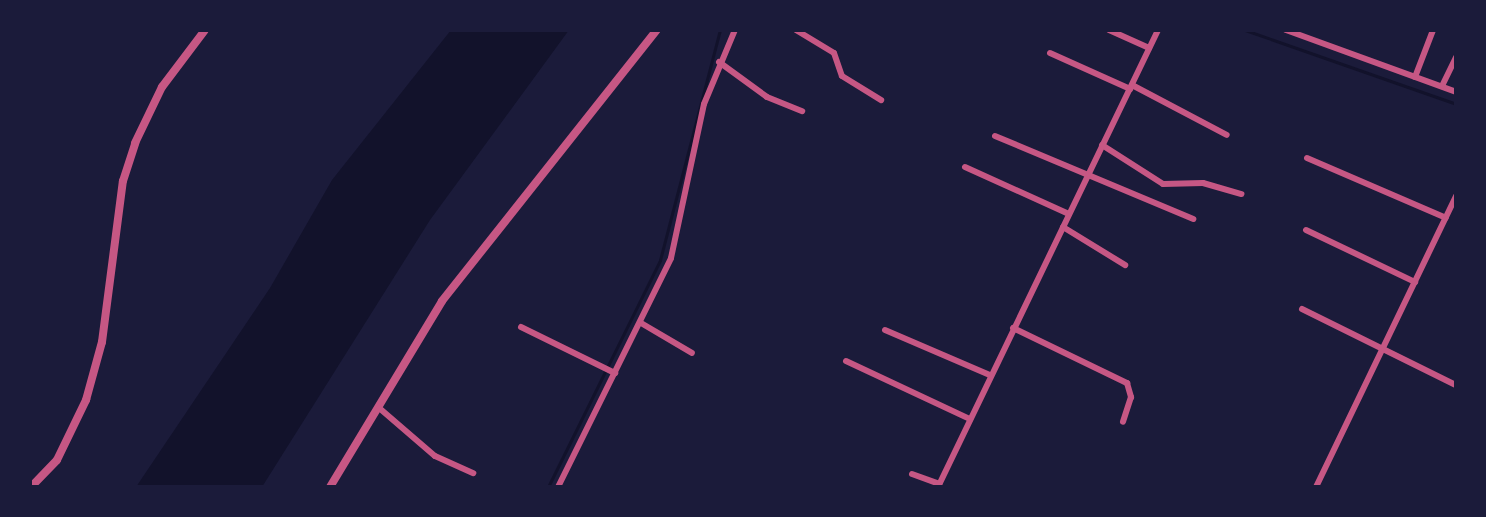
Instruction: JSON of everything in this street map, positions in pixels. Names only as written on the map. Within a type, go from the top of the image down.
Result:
[{"type":"street","points":[[31,487],[57,460],[87,400],[102,342],[123,181],[140,130],[169,76],[205,30]]},
{"type":"street","points":[[330,487],[441,301],[657,30]]},
{"type":"street","points":[[558,487],[612,371],[641,322],[671,258],[702,113],[719,62],[735,30]]},
{"type":"street","points":[[796,30],[834,53],[842,76],[880,100]]},
{"type":"street","points":[[1109,30],[1149,48]]},
{"type":"street","points":[[912,474],[939,485],[1158,30]]},
{"type":"street","points":[[1286,30],[1303,33],[1456,92]]},
{"type":"street","points":[[1414,77],[1433,30]]},
{"type":"street","points":[[1050,53],[1131,87],[1227,135]]},
{"type":"street","points":[[1442,87],[1456,57]]},
{"type":"street","points":[[719,62],[767,97],[802,111]]},
{"type":"street","points":[[995,136],[1193,219]]},
{"type":"street","points":[[1102,145],[1163,184],[1203,183],[1241,194]]},
{"type":"street","points":[[1307,158],[1446,218]]},
{"type":"street","points":[[965,167],[1069,214]]},
{"type":"street","points":[[1316,487],[1446,218],[1453,210],[1456,196]]},
{"type":"street","points":[[1063,227],[1125,265]]},
{"type":"street","points":[[1306,230],[1415,282]]},
{"type":"street","points":[[1302,309],[1456,385]]},
{"type":"street","points":[[641,322],[692,353]]},
{"type":"street","points":[[521,327],[612,371]]},
{"type":"street","points":[[1014,328],[1127,383],[1131,397],[1123,422]]},
{"type":"street","points":[[885,330],[990,375]]},
{"type":"street","points":[[846,361],[970,419]]},
{"type":"street","points":[[378,407],[435,456],[473,473]]},
{"type":"shaded area","points":[[451,30],[569,30],[430,220],[262,487],[136,487],[270,288],[332,180]]},
{"type":"waterway","points":[[548,487],[660,260],[720,30]]},
{"type":"waterway","points":[[1245,30],[1456,104]]}]
